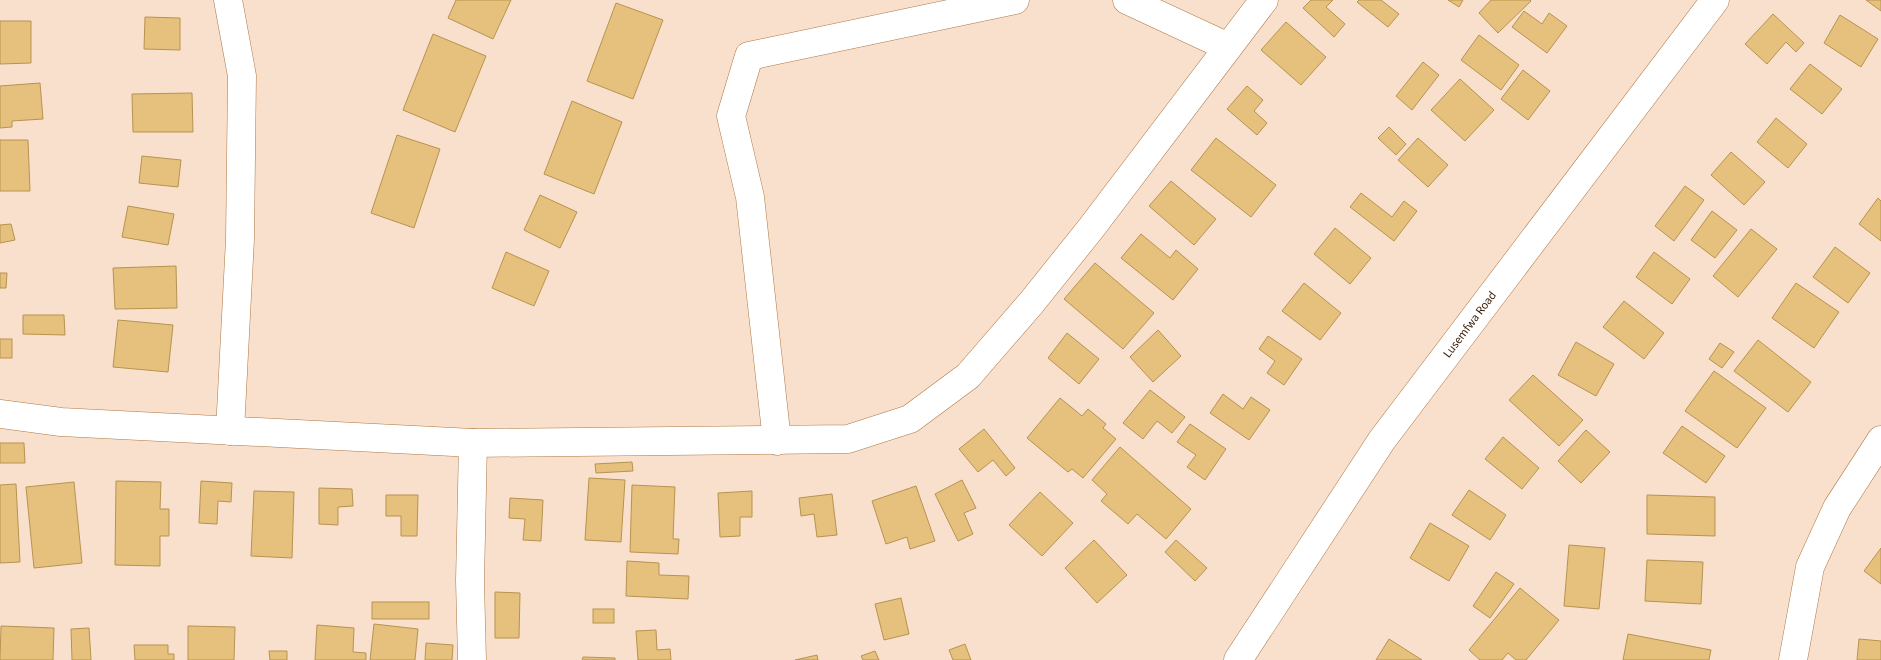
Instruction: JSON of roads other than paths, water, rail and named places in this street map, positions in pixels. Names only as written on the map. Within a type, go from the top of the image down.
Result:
[{"type":"street","points":[[228,0],[242,76],[240,239],[230,431]]},
{"type":"street","points":[[777,441],[750,198],[731,116],[749,56],[1015,0]]},
{"type":"street","points":[[1127,0],[1228,47]]},
{"type":"street","points":[[0,414],[61,422],[473,443],[848,439],[910,419],[968,376],[1032,302],[1264,0]]},
{"type":"street","name":"Lusemfwa Road","points":[[1238,660],[1382,440],[1715,0]]},
{"type":"street","points":[[1793,660],[1810,567],[1837,508],[1881,440]]},
{"type":"street","points":[[472,660],[470,581],[473,443]]}]
